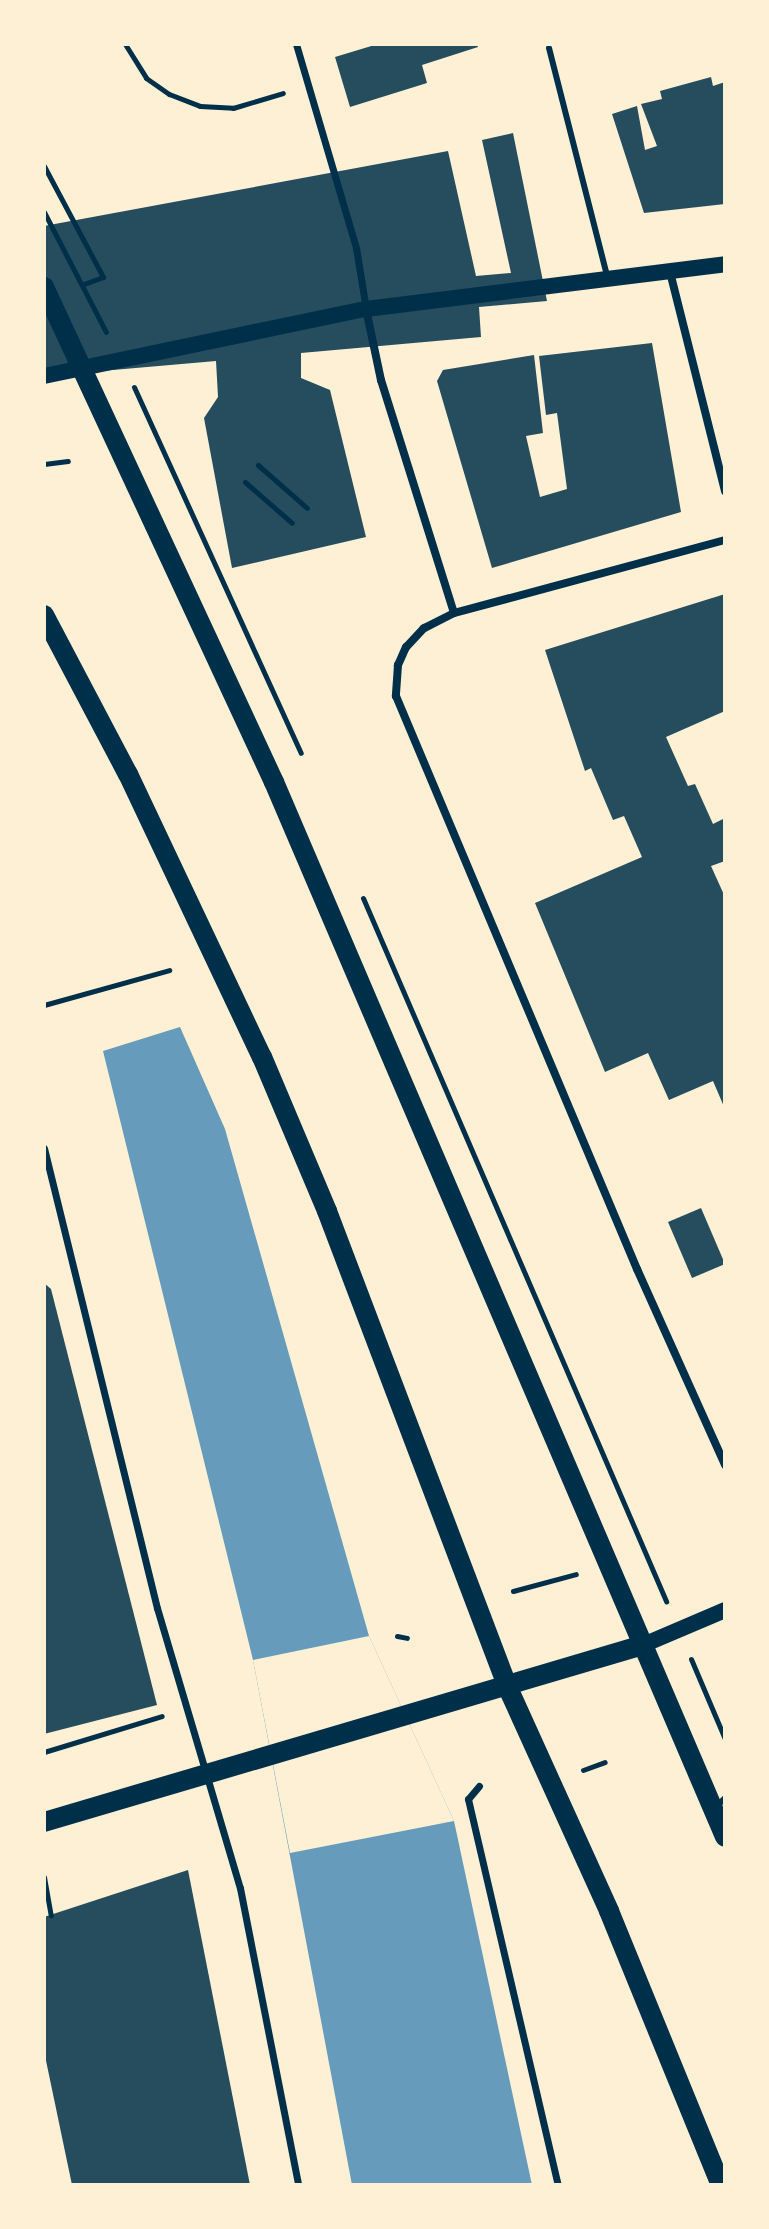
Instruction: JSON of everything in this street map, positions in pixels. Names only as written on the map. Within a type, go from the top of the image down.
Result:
[{"type":"main road","points":[[44,376],[366,309],[725,264]]},
{"type":"main road","points":[[44,287],[274,782],[643,1645],[719,1803],[725,1837]]},
{"type":"main road","points":[[44,615],[128,774],[262,1057],[333,1226],[508,1688],[609,1911],[721,2185]]},
{"type":"main road","points":[[44,1822],[508,1688],[643,1645],[725,1610]]},
{"type":"street","points":[[296,44],[356,248],[381,380],[454,613]]},
{"type":"street","points":[[670,272],[725,491]]},
{"type":"street","points":[[725,540],[454,613],[424,628],[406,647],[398,665],[396,696],[403,720],[725,1465]]},
{"type":"street","points":[[44,1148],[157,1608],[240,1888],[298,2185]]},
{"type":"street","points":[[479,1786],[468,1799],[558,2185]]},
{"type":"lane","points":[[549,48],[608,280]]},
{"type":"path","points":[[125,44],[146,78],[169,94],[200,106],[233,108],[306,83]]},
{"type":"path","points":[[44,166],[103,277],[90,282]]},
{"type":"path","points":[[100,321],[166,450],[305,763]]},
{"type":"path","points":[[44,464],[68,461]]},
{"type":"path","points":[[258,465],[307,508]]},
{"type":"path","points":[[245,482],[292,523]]},
{"type":"path","points":[[361,893],[725,1739]]},
{"type":"path","points":[[44,1005],[169,970]]},
{"type":"path","points":[[513,1591],[576,1574]]},
{"type":"path","points":[[397,1636],[407,1638]]},
{"type":"path","points":[[44,1752],[186,1709]]},
{"type":"path","points":[[583,1770],[605,1762]]},
{"type":"path","points":[[44,1877],[51,1915]]},
{"type":"water","points":[[180,1027],[225,1129],[369,1636],[454,1821],[532,2185],[352,2185],[253,1660],[103,1051]]},
{"type":"pier","points":[[369,1636],[454,1821],[290,1853],[253,1660]]},
{"type":"building","points":[[378,44],[477,44],[478,47],[422,65],[427,83],[350,107],[335,57]]},
{"type":"building","points":[[711,77],[713,86],[725,82],[725,204],[644,213],[612,114],[637,106],[645,150],[657,146],[641,104],[662,99],[660,91]]},
{"type":"building","points":[[513,133],[547,301],[479,307],[481,337],[301,353],[301,378],[330,390],[366,537],[232,568],[204,418],[218,397],[216,361],[44,376],[44,226],[448,151],[476,276],[511,273],[482,140]]},
{"type":"building","points":[[652,343],[681,512],[492,568],[437,381],[443,370],[534,355],[543,433],[526,436],[540,497],[567,489],[557,413],[546,415],[539,356]]},
{"type":"building","points":[[725,594],[725,711],[666,737],[688,786],[695,784],[713,824],[725,818],[725,861],[711,866],[725,897],[725,1109],[713,1081],[669,1100],[648,1053],[605,1072],[535,903],[642,857],[624,816],[613,820],[591,768],[585,771],[545,650]]},
{"type":"building","points":[[701,1208],[725,1264],[692,1278],[668,1222]]},
{"type":"building","points":[[44,1283],[51,1289],[157,1705],[44,1734]]},
{"type":"building","points":[[188,1870],[250,2185],[72,2185],[44,2051],[44,1917]]}]
